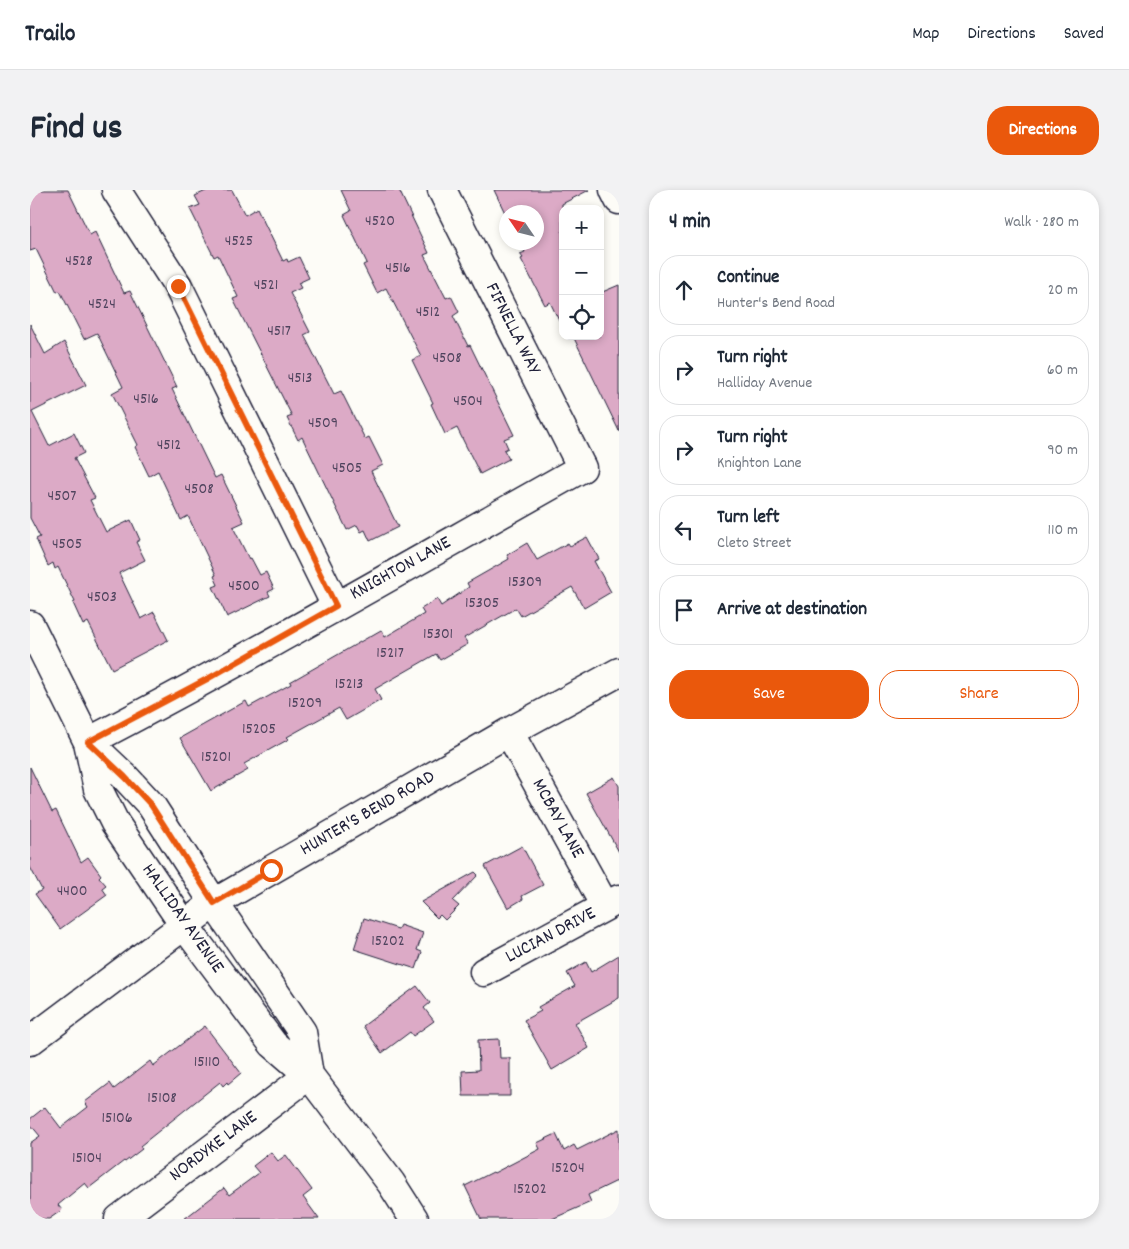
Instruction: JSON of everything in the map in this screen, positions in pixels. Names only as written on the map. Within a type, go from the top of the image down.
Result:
[{"type":"street","points":[[116,190],[178,286],[336,606]]},
{"type":"street","name":"FIFNELLA WAY","points":[[442,190],[582,468]]},
{"type":"street","points":[[614,190],[619,200]]},
{"type":"street","name":"KNIGHTON LANE","points":[[88,742],[209,678],[582,468]]},
{"type":"street","name":"HALLIDAY AVENUE","points":[[30,625],[88,742],[98,789],[115,823],[184,925],[273,1044],[309,1075],[391,1183],[414,1219]]},
{"type":"street","name":"HUNTER'S BEND ROAD","points":[[30,1041],[214,903],[509,732],[619,672]]},
{"type":"street","name":"MCBAY LANE","points":[[509,732],[612,903]]},
{"type":"street","name":"HALLIDAY AVENUE","points":[[88,742],[151,805],[214,903],[302,1032],[309,1075]]},
{"type":"street","name":"LUCIAN DRIVE","points":[[484,972],[612,903]]},
{"type":"street","name":"NORDYKE LANE","points":[[119,1219],[309,1075]]},
{"type":"building","points":[[30,190],[68,190],[90,235],[95,232],[124,293],[130,291],[177,387],[172,389],[215,478],[221,475],[244,522],[233,527],[249,559],[251,558],[260,575],[266,572],[274,589],[268,592],[270,596],[227,617],[213,587],[218,585],[214,576],[216,575],[188,516],[181,520],[158,471],[149,476],[135,447],[138,445],[112,393],[123,387],[97,333],[84,339],[60,291],[57,292],[36,249],[30,251]]},
{"type":"building","points":[[208,190],[232,190],[245,215],[257,208],[283,261],[287,259],[288,262],[299,257],[309,278],[298,283],[301,288],[290,293],[310,332],[304,335],[334,394],[341,391],[365,439],[369,437],[383,465],[371,471],[398,527],[370,541],[365,530],[361,532],[357,525],[347,530],[302,437],[298,440],[287,418],[292,416],[233,299],[238,297],[218,255],[214,257],[190,209],[200,205],[195,196]]},
{"type":"building","points":[[341,190],[399,190],[429,253],[424,255],[446,298],[451,296],[459,312],[453,316],[468,346],[470,345],[514,435],[504,439],[508,448],[504,450],[509,459],[480,474],[457,428],[445,434],[431,404],[433,403],[412,360],[421,356],[386,288],[377,293],[363,265],[367,263],[344,215],[351,211]]},
{"type":"building","points":[[494,190],[589,190],[559,205],[559,321],[550,302],[545,305],[520,254],[525,252],[524,250],[544,250],[544,205],[501,205]]},
{"type":"building","points":[[619,285],[619,431],[575,340],[604,340],[604,291]]},
{"type":"building","points":[[30,324],[45,354],[64,342],[86,385],[32,412],[49,446],[74,433],[84,453],[74,458],[95,498],[90,500],[106,532],[131,520],[140,540],[136,542],[145,560],[119,573],[141,619],[154,612],[168,640],[112,669],[88,622],[83,625],[73,603],[75,602],[58,567],[55,569],[53,563],[48,566],[36,539],[40,537],[30,518]]},
{"type":"building","points":[[587,537],[599,559],[594,561],[611,592],[584,608],[572,587],[521,616],[516,608],[464,638],[468,644],[440,660],[436,654],[375,689],[381,700],[346,720],[339,708],[244,764],[248,770],[211,791],[180,738],[246,701],[249,707],[381,630],[385,637],[424,614],[421,609],[437,599],[441,606],[469,587],[467,583],[509,559],[507,555],[527,543],[537,560],[568,543],[570,546]]},
{"type":"building","points":[[30,767],[52,812],[56,810],[81,862],[88,857],[101,875],[99,877],[106,885],[102,888],[107,895],[60,929],[35,894],[42,890],[30,867]]},
{"type":"building","points":[[614,777],[619,786],[619,852],[586,793]]},
{"type":"building","points":[[522,846],[543,885],[522,896],[523,899],[508,908],[485,866]]},
{"type":"building","points":[[475,872],[478,875],[453,901],[459,906],[445,920],[440,915],[437,918],[421,902]]},
{"type":"building","points":[[364,918],[398,929],[400,925],[423,933],[417,950],[422,952],[416,969],[354,949]]},
{"type":"building","points":[[619,955],[619,998],[575,1023],[589,1048],[552,1070],[524,1020],[541,1011],[538,1007],[575,986],[567,973],[586,962],[591,972]]},
{"type":"building","points":[[417,986],[430,1003],[424,1008],[434,1021],[413,1036],[410,1032],[382,1053],[363,1026]]},
{"type":"building","points":[[205,1026],[241,1073],[228,1084],[227,1082],[223,1086],[220,1082],[140,1146],[142,1149],[89,1188],[85,1183],[58,1205],[62,1210],[49,1219],[30,1219],[30,1143],[40,1136],[30,1124],[30,1119],[45,1107],[61,1128],[88,1107],[85,1102],[110,1083],[114,1089],[150,1061],[153,1066]]},
{"type":"building","points":[[499,1039],[500,1058],[510,1058],[510,1096],[463,1096],[462,1071],[479,1070],[478,1040]]},
{"type":"building","points":[[619,1129],[619,1180],[588,1195],[591,1202],[552,1219],[481,1219],[465,1186],[540,1149],[537,1143],[556,1134],[564,1151],[574,1145],[577,1150]]},
{"type":"building","points":[[271,1152],[278,1161],[286,1155],[312,1190],[303,1197],[319,1219],[184,1219],[224,1188],[229,1195],[259,1173],[253,1166]]},
{"type":"route","points":[[178,286],[336,606],[209,678],[88,742],[151,805],[214,903],[271,870]]}]
